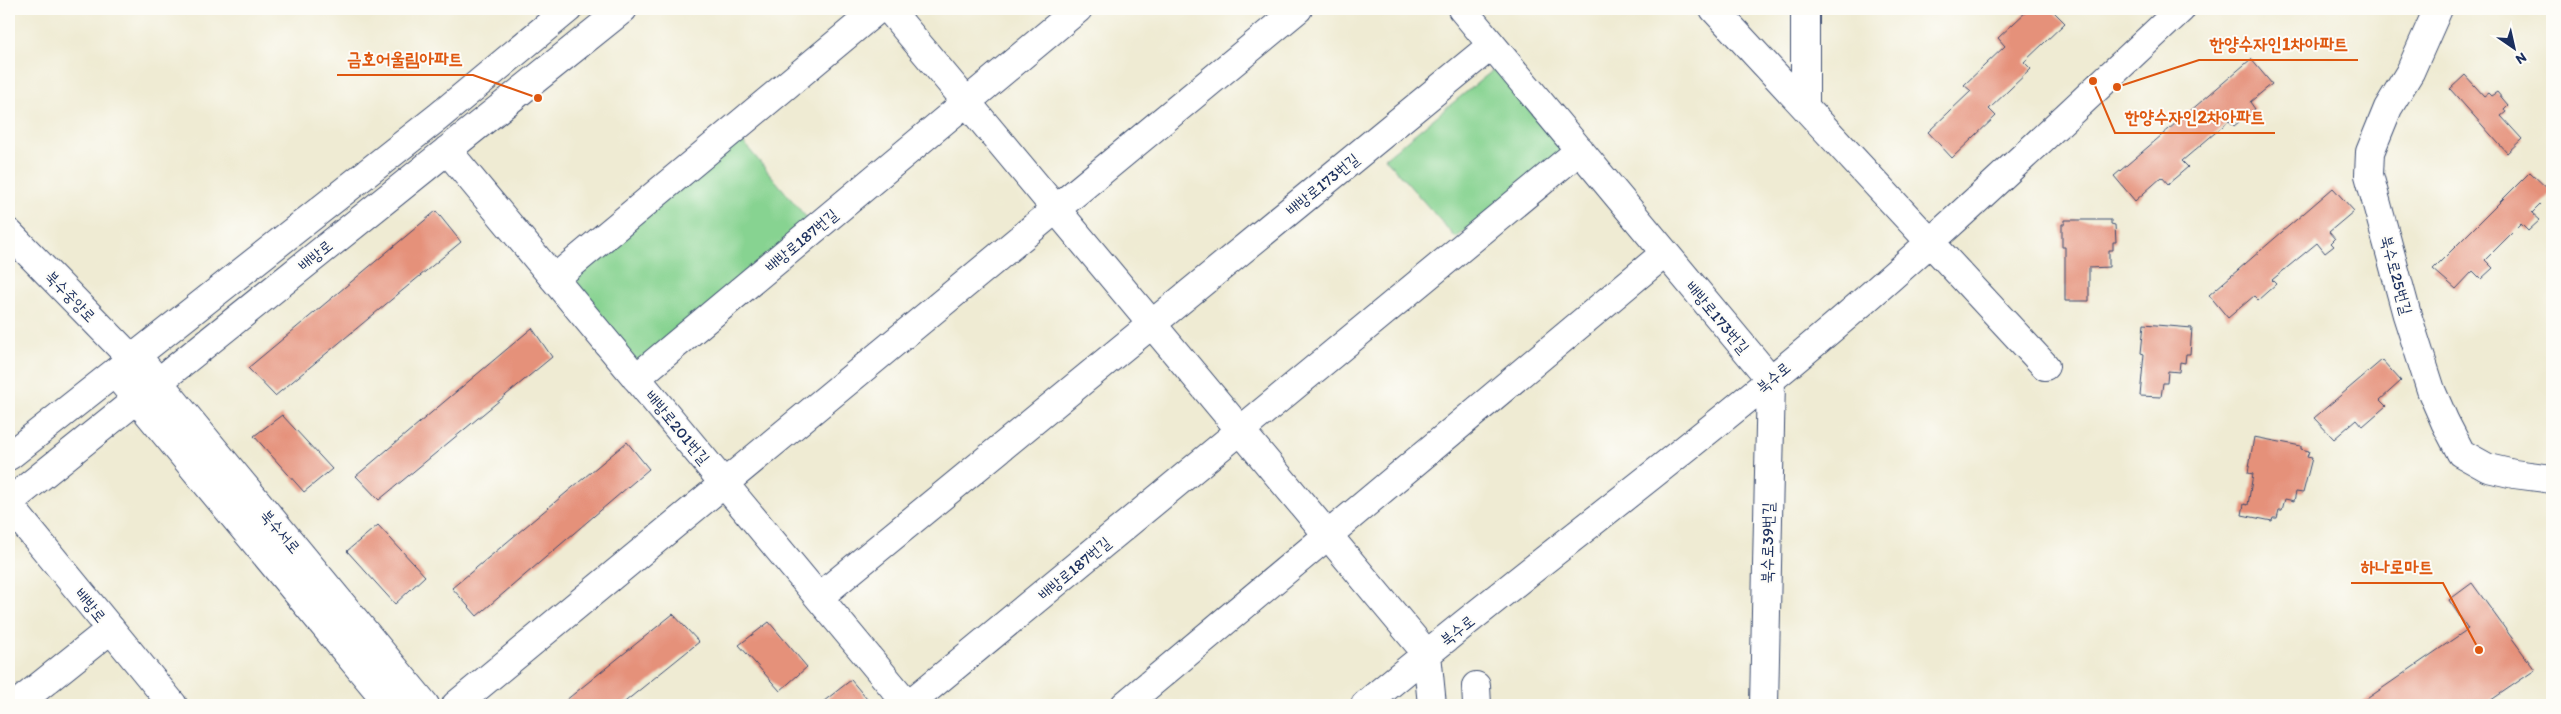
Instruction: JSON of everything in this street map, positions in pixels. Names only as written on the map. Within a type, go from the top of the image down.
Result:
[{"type":"street","name":"배방로","points":[[9,456],[438,117],[568,9]]},
{"type":"street","name":"배방로","points":[[173,705],[9,503],[157,381],[623,9]]},
{"type":"street","points":[[554,279],[878,9]]},
{"type":"street","points":[[889,9],[1427,654],[1432,705]]},
{"type":"street","points":[[966,102],[1078,9]]},
{"type":"street","points":[[456,705],[1298,9]]},
{"type":"street","name":"배방로173번길","points":[[1462,9],[1771,380]]},
{"type":"street","points":[[1714,9],[2045,366]]},
{"type":"street","points":[[1805,9],[1805,107]]},
{"type":"street","name":"북수로","points":[[1365,705],[1771,380],[1929,243],[2181,9]]},
{"type":"street","name":"북수로25번길","points":[[2438,9],[2410,72],[2388,108],[2370,152],[2369,175],[2407,315],[2431,390],[2444,422],[2461,453],[2488,468],[2514,474],[2552,478]]},
{"type":"street","name":"배방로173번길","points":[[1152,324],[1492,45]]},
{"type":"street","name":"배방로187번길","points":[[636,378],[966,102]]},
{"type":"street","name":"배방로201번길","points":[[447,150],[908,705]]},
{"type":"street","points":[[1241,431],[1580,150]]},
{"type":"street","name":"북수중앙로","points":[[9,233],[128,363]]},
{"type":"street","points":[[1124,705],[1665,254]]},
{"type":"street","points":[[819,597],[1152,324]]},
{"type":"street","name":"북수서로","points":[[128,363],[157,381],[425,705]]},
{"type":"street","name":"북수서로","points":[[128,363],[136,398],[390,705]]},
{"type":"street","name":"북수로39번길","points":[[1764,705],[1771,380]]},
{"type":"street","name":"배방로187번길","points":[[908,705],[1241,431]]},
{"type":"street","points":[[16,705],[111,629]]},
{"type":"green space","points":[[1497,67],[1567,150],[1456,238],[1385,158]]},
{"type":"green space","points":[[733,130],[811,223],[629,377],[551,282]]},
{"type":"building","points":[[2029,9],[2051,9],[2065,23],[2024,62],[2031,69],[1989,109],[1996,116],[1952,158],[1928,132],[1971,91],[1964,85],[2005,46],[1998,38]]},
{"type":"building","points":[[2251,59],[2272,84],[2250,102],[2255,109],[2234,126],[2229,121],[2182,161],[2188,167],[2168,184],[2162,177],[2135,201],[2114,176]]},
{"type":"building","points":[[2465,75],[2484,96],[2488,93],[2491,96],[2497,92],[2508,105],[2504,109],[2506,112],[2501,116],[2522,139],[2507,153],[2450,89]]},
{"type":"building","points":[[2530,172],[2552,193],[2532,213],[2540,220],[2528,231],[2521,224],[2485,260],[2493,268],[2481,279],[2473,271],[2456,289],[2433,269]]},
{"type":"building","points":[[2333,188],[2354,211],[2329,232],[2335,239],[2331,243],[2334,246],[2325,253],[2317,243],[2272,280],[2276,284],[2258,300],[2254,296],[2228,318],[2209,295]]},
{"type":"building","points":[[436,211],[461,242],[275,396],[248,368]]},
{"type":"building","points":[[2065,220],[2111,220],[2111,224],[2115,225],[2116,242],[2113,242],[2113,250],[2109,250],[2109,267],[2089,268],[2089,301],[2065,301],[2065,247],[2062,247],[2062,224],[2065,224]]},
{"type":"building","points":[[2144,324],[2192,328],[2190,354],[2186,354],[2185,363],[2180,362],[2179,372],[2168,371],[2167,383],[2163,383],[2161,397],[2140,396],[2144,354],[2141,353]]},
{"type":"building","points":[[532,328],[552,357],[379,500],[356,476]]},
{"type":"building","points":[[2382,360],[2401,381],[2380,400],[2386,406],[2363,426],[2357,419],[2334,439],[2314,418]]},
{"type":"building","points":[[282,415],[332,469],[304,492],[254,436]]},
{"type":"building","points":[[2254,437],[2301,446],[2301,449],[2309,451],[2307,457],[2312,458],[2303,493],[2296,492],[2294,501],[2285,499],[2282,510],[2279,510],[2277,518],[2273,518],[2272,521],[2242,515],[2244,504],[2248,505],[2253,474],[2248,473]]},
{"type":"building","points":[[627,442],[649,469],[477,616],[452,588]]},
{"type":"building","points":[[378,525],[425,576],[395,604],[347,551]]},
{"type":"building","points":[[2472,583],[2535,670],[2484,705],[2358,705],[2468,629],[2449,600]]},
{"type":"building","points":[[673,614],[699,642],[621,705],[560,705]]},
{"type":"building","points":[[769,622],[807,667],[780,691],[739,645]]},
{"type":"building","points":[[851,680],[872,705],[819,705]]},
{"type":"place","name":"한양수자인2차아파트","points":[[2093,81]]},
{"type":"place","name":"한양수자인1차아파트","points":[[2117,87]]},
{"type":"place","name":"금호어울림아파트","points":[[538,98]]},
{"type":"place","name":"하나로마트","points":[[2479,650]]}]
